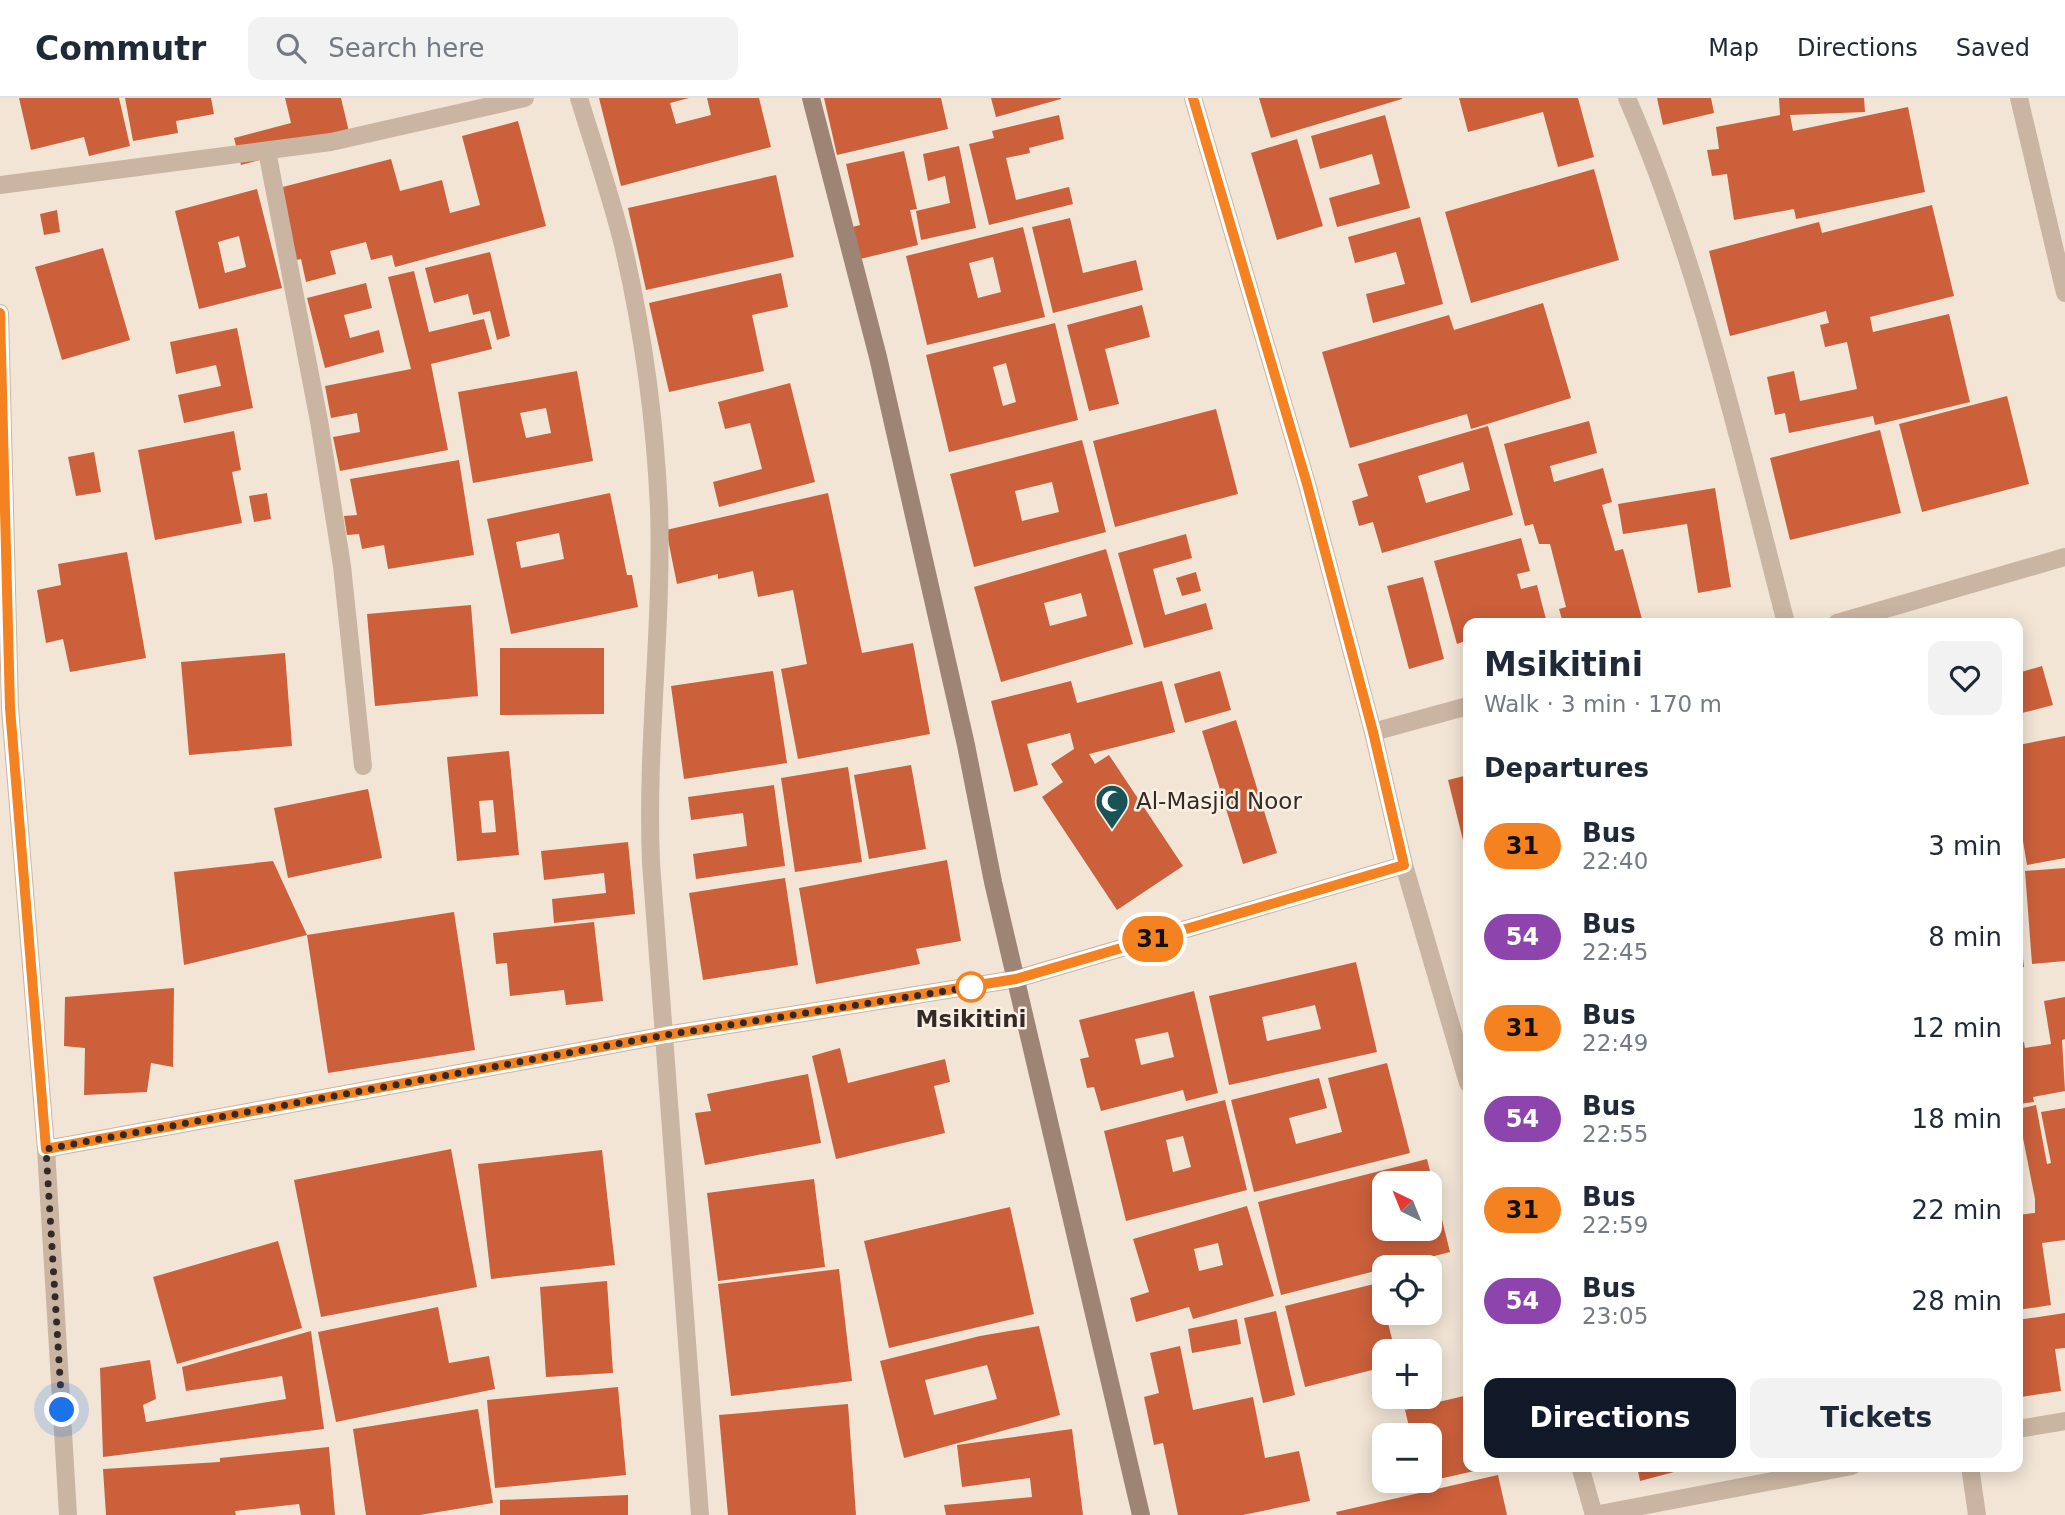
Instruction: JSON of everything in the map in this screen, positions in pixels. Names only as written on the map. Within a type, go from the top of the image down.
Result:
[{"type":"street","points":[[0,186],[365,136],[524,98]]},
{"type":"street","points":[[579,98],[623,245],[649,390],[659,508],[658,612],[649,809],[655,929],[666,1035],[700,1515]]},
{"type":"street","points":[[811,98],[878,357],[1016,979],[1141,1515]]},
{"type":"street","points":[[1193,98],[1307,484],[1373,732],[1404,865],[1463,1066]]},
{"type":"street","points":[[1627,98],[1677,223],[1785,618]]},
{"type":"street","points":[[2019,98],[2065,293]]},
{"type":"street","points":[[267,151],[318,421],[342,566],[363,766]]},
{"type":"street","points":[[0,313],[10,708],[46,1149],[68,1515]]},
{"type":"street","points":[[1854,618],[2065,557]]},
{"type":"street","points":[[1373,732],[1463,707]]},
{"type":"street","points":[[46,1149],[666,1035],[1016,979],[1404,865]]},
{"type":"street","points":[[2023,1428],[2065,1421]]},
{"type":"street","points":[[1582,1472],[1594,1515],[1820,1472]]},
{"type":"street","points":[[1971,1472],[1977,1515]]},
{"type":"building","points":[[19,98],[119,98],[130,146],[89,156],[84,137],[31,150]]},
{"type":"building","points":[[125,98],[211,98],[214,114],[176,121],[178,133],[133,141]]},
{"type":"building","points":[[285,98],[341,98],[350,136],[241,165],[234,138],[291,123]]},
{"type":"building","points":[[599,98],[689,98],[670,103],[676,124],[711,115],[707,98],[759,98],[771,147],[621,186]]},
{"type":"building","points":[[824,98],[941,98],[948,129],[837,155]]},
{"type":"building","points":[[991,98],[1061,98],[1061,99],[996,117]]},
{"type":"building","points":[[1259,98],[1402,98],[1402,99],[1271,138]]},
{"type":"building","points":[[1459,98],[1578,98],[1594,157],[1558,167],[1543,112],[1468,132]]},
{"type":"building","points":[[1657,98],[1711,98],[1714,113],[1663,125]]},
{"type":"building","points":[[1779,98],[1864,98],[1865,112],[1790,115],[1793,131],[1908,107],[1925,192],[1796,219],[1794,209],[1734,220],[1727,174],[1712,176],[1707,150],[1719,149],[1716,127],[1780,115]]},
{"type":"building","points":[[1059,115],[1064,139],[1029,148],[1030,153],[1006,158],[1016,200],[1069,187],[1073,204],[989,225],[969,144],[994,138],[992,131]]},
{"type":"building","points":[[1385,115],[1410,208],[1337,227],[1329,198],[1380,184],[1372,154],[1320,169],[1311,136]]},
{"type":"building","points":[[518,121],[546,226],[395,267],[392,255],[371,260],[366,242],[330,251],[336,274],[306,282],[301,259],[292,261],[275,189],[391,159],[400,191],[442,180],[450,213],[480,205],[462,136]]},
{"type":"building","points":[[1297,139],[1323,226],[1277,240],[1251,153]]},
{"type":"building","points":[[959,146],[976,228],[921,240],[916,211],[950,203],[945,176],[928,181],[923,154]]},
{"type":"building","points":[[904,151],[917,209],[910,210],[918,245],[856,260],[849,228],[860,225],[846,164]]},
{"type":"building","points":[[1594,169],[1619,260],[1471,303],[1445,212]]},
{"type":"building","points":[[776,175],[794,257],[646,290],[628,208]]},
{"type":"building","points":[[257,189],[282,288],[199,309],[175,211]],"holes":[[[239,236],[246,267],[225,273],[218,242]]]},
{"type":"building","points":[[1932,205],[1954,296],[1870,317],[1873,332],[1949,314],[1970,402],[1875,425],[1873,416],[1789,433],[1785,413],[1775,415],[1767,377],[1794,371],[1800,401],[1857,389],[1847,342],[1825,347],[1820,325],[1829,323],[1826,311],[1730,336],[1709,251],[1819,222],[1822,233]]},
{"type":"building","points":[[57,210],[60,232],[44,235],[40,214]]},
{"type":"building","points":[[1420,217],[1443,304],[1373,323],[1366,294],[1405,284],[1396,252],[1355,263],[1348,237]]},
{"type":"building","points":[[1070,218],[1083,273],[1136,260],[1143,290],[1053,313],[1032,227]]},
{"type":"building","points":[[1023,227],[1045,317],[927,345],[906,256]],"holes":[[[993,257],[1001,292],[978,298],[969,263]]]},
{"type":"building","points":[[103,248],[130,340],[62,360],[35,267]]},
{"type":"building","points":[[490,252],[510,336],[497,340],[490,311],[473,315],[468,294],[434,303],[425,268]]},
{"type":"building","points":[[414,271],[429,332],[484,319],[492,349],[431,364],[448,450],[340,471],[333,437],[360,432],[357,413],[331,418],[325,386],[411,369],[388,277]]},
{"type":"building","points":[[781,273],[788,307],[752,315],[764,371],[669,392],[649,303]]},
{"type":"building","points":[[366,283],[372,308],[344,315],[350,338],[379,330],[384,352],[325,368],[307,298]]},
{"type":"building","points":[[1543,303],[1571,398],[1471,429],[1467,414],[1350,448],[1322,352],[1449,315],[1454,330]]},
{"type":"building","points":[[1142,305],[1150,337],[1105,349],[1119,404],[1089,411],[1067,325]]},
{"type":"building","points":[[1055,323],[1078,420],[949,452],[926,355]],"holes":[[[1006,363],[1016,402],[1003,406],[993,367]]]},
{"type":"building","points":[[237,328],[253,408],[184,423],[178,395],[221,386],[216,365],[176,374],[170,342]]},
{"type":"building","points":[[577,371],[593,461],[473,483],[458,392]],"holes":[[[546,408],[551,433],[526,438],[520,413]]]},
{"type":"building","points":[[790,383],[815,482],[719,507],[713,482],[762,469],[750,423],[725,429],[718,402]]},
{"type":"building","points":[[2007,396],[2029,484],[1922,512],[1899,424]]},
{"type":"building","points":[[1216,409],[1238,494],[1115,527],[1093,441]]},
{"type":"building","points":[[1589,421],[1597,453],[1550,466],[1554,482],[1603,468],[1612,502],[1602,505],[1615,551],[1623,549],[1642,618],[1562,618],[1559,609],[1566,607],[1550,544],[1539,544],[1533,524],[1525,526],[1504,444]]},
{"type":"building","points":[[1488,426],[1513,515],[1382,553],[1373,522],[1359,526],[1352,501],[1368,496],[1358,464]],"holes":[[[1463,462],[1470,490],[1426,503],[1418,476]]]},
{"type":"building","points":[[1880,430],[1901,513],[1790,540],[1770,458]]},
{"type":"building","points":[[234,431],[241,470],[232,472],[242,523],[155,540],[138,450]]},
{"type":"building","points":[[1082,440],[1106,532],[974,567],[950,474]],"holes":[[[1052,482],[1059,512],[1022,521],[1015,491]]]},
{"type":"building","points":[[94,452],[101,492],[76,496],[68,457]]},
{"type":"building","points":[[459,460],[474,555],[388,569],[384,545],[362,549],[359,534],[347,535],[344,516],[357,515],[350,479]]},
{"type":"building","points":[[1715,488],[1731,587],[1698,593],[1687,524],[1623,534],[1618,504]]},
{"type":"building","points":[[267,493],[271,519],[254,522],[249,496]]},
{"type":"building","points":[[610,493],[627,575],[632,575],[638,607],[511,634],[487,519]],"holes":[[[559,533],[564,559],[521,568],[516,542]]]},
{"type":"building","points":[[828,493],[862,653],[913,643],[930,734],[798,759],[781,669],[807,664],[793,590],[758,597],[753,571],[718,579],[718,574],[677,584],[666,530]]},
{"type":"building","points":[[1186,534],[1192,558],[1153,569],[1165,615],[1206,603],[1213,629],[1144,648],[1118,553]]},
{"type":"building","points":[[1521,538],[1530,571],[1517,574],[1521,589],[1537,585],[1546,618],[1463,618],[1463,642],[1457,644],[1434,561]]},
{"type":"building","points":[[1106,549],[1133,644],[1001,682],[974,587]],"holes":[[[1081,593],[1087,616],[1050,626],[1044,603]]]},
{"type":"building","points":[[127,552],[146,658],[70,672],[63,639],[46,643],[37,590],[61,585],[58,564]]},
{"type":"building","points":[[1196,572],[1201,591],[1182,596],[1176,578]]},
{"type":"building","points":[[1423,577],[1444,659],[1409,669],[1387,586]]},
{"type":"building","points":[[471,605],[478,696],[375,706],[367,614]]},
{"type":"building","points":[[500,648],[604,648],[604,714],[500,715]]},
{"type":"building","points":[[285,653],[292,746],[189,755],[181,662]]},
{"type":"building","points":[[2042,666],[2053,705],[2023,713],[2023,672]]},
{"type":"building","points":[[773,671],[787,763],[684,779],[671,686]]},
{"type":"building","points":[[1220,671],[1231,710],[1185,723],[1174,684]]},
{"type":"building","points":[[1071,681],[1077,703],[1162,681],[1175,732],[1089,754],[1095,764],[1109,755],[1183,866],[1117,910],[1042,797],[1063,782],[1051,764],[1074,749],[1070,733],[1027,744],[1038,785],[1014,792],[991,701]]},
{"type":"building","points":[[1236,720],[1277,853],[1243,864],[1202,731]]},
{"type":"building","points":[[2065,736],[2065,858],[2027,865],[2023,841],[2023,744]]},
{"type":"building","points":[[509,751],[519,855],[457,861],[447,757]],"holes":[[[493,800],[496,832],[482,833],[479,801]]]},
{"type":"building","points":[[911,765],[926,849],[869,859],[854,775]]},
{"type":"building","points":[[848,767],[862,862],[795,872],[781,778]]},
{"type":"building","points":[[1463,776],[1463,840],[1448,780]]},
{"type":"building","points":[[774,785],[785,866],[696,879],[693,854],[747,846],[743,813],[691,820],[688,797]]},
{"type":"building","points":[[368,789],[382,858],[288,878],[274,808]]},
{"type":"building","points":[[628,842],[635,914],[554,923],[552,899],[606,893],[604,873],[544,880],[541,851]]},
{"type":"building","points":[[947,860],[961,941],[916,949],[920,964],[816,984],[799,888]]},
{"type":"building","points":[[273,861],[307,935],[184,965],[174,872]]},
{"type":"building","points":[[2065,868],[2065,961],[2032,964],[2025,871]]},
{"type":"building","points":[[785,878],[798,965],[703,980],[689,893]]},
{"type":"building","points":[[454,912],[475,1050],[328,1073],[307,935]]},
{"type":"building","points":[[594,922],[603,1001],[566,1005],[564,990],[510,996],[507,963],[496,964],[493,933]]},
{"type":"building","points":[[1356,962],[1377,1052],[1229,1085],[1209,996]],"holes":[[[1315,1005],[1321,1029],[1267,1041],[1262,1017]]]},
{"type":"building","points":[[174,988],[173,1067],[151,1063],[147,1092],[84,1095],[85,1048],[64,1046],[65,997]]},
{"type":"building","points":[[1194,991],[1218,1093],[1186,1101],[1183,1090],[1101,1111],[1094,1087],[1087,1088],[1080,1059],[1089,1057],[1079,1020]],"holes":[[[1168,1032],[1174,1057],[1141,1065],[1135,1039]]]},
{"type":"building","points":[[2065,997],[2065,1039],[2062,1040],[2065,1091],[2033,1097],[2034,1102],[2023,1103],[2023,1042],[2025,1048],[2051,1044],[2044,1001]]},
{"type":"building","points":[[840,1048],[848,1083],[945,1059],[950,1082],[934,1086],[945,1133],[836,1159],[812,1056]]},
{"type":"building","points":[[1387,1063],[1410,1153],[1254,1192],[1231,1100],[1319,1078],[1327,1108],[1289,1118],[1296,1144],[1342,1132],[1328,1078]]},
{"type":"building","points":[[808,1074],[821,1143],[705,1165],[695,1113],[711,1111],[707,1094]]},
{"type":"building","points":[[1225,1100],[1247,1190],[1126,1221],[1104,1131]],"holes":[[[1183,1136],[1191,1167],[1173,1172],[1166,1140]]]},
{"type":"building","points":[[2036,1105],[2047,1164],[2051,1163],[2041,1112],[2065,1108],[2065,1240],[2042,1243],[2051,1305],[2023,1309],[2023,1214],[2035,1213],[2035,1199],[2023,1138],[2023,1108]]},
{"type":"building","points":[[451,1149],[477,1287],[321,1317],[294,1180]]},
{"type":"building","points":[[602,1150],[615,1265],[491,1279],[478,1164]]},
{"type":"building","points":[[1427,1159],[1430,1171],[1380,1171]]},
{"type":"building","points":[[1372,1173],[1372,1241],[1442,1241],[1442,1220],[1450,1252],[1438,1255],[1372,1255],[1372,1272],[1281,1295],[1258,1202]]},
{"type":"building","points":[[814,1179],[825,1267],[718,1281],[707,1193]]},
{"type":"building","points":[[1247,1206],[1274,1296],[1193,1319],[1189,1307],[1136,1322],[1130,1298],[1149,1292],[1133,1239]],"holes":[[[1218,1243],[1223,1265],[1199,1271],[1194,1249]]]},
{"type":"building","points":[[1010,1207],[1034,1314],[889,1348],[864,1241]]},
{"type":"building","points":[[278,1241],[302,1328],[177,1364],[153,1277]]},
{"type":"building","points":[[839,1269],[852,1381],[731,1396],[718,1284]]},
{"type":"building","points":[[607,1281],[613,1373],[546,1377],[540,1287]]},
{"type":"building","points":[[1372,1284],[1372,1325],[1388,1325],[1392,1339],[1372,1339],[1372,1370],[1305,1387],[1285,1306]]},
{"type":"building","points":[[438,1307],[449,1363],[489,1356],[495,1389],[336,1422],[318,1332]]},
{"type":"building","points":[[1276,1311],[1295,1395],[1263,1403],[1244,1318]]},
{"type":"building","points":[[2065,1313],[2065,1348],[2055,1349],[2061,1391],[2023,1397],[2023,1319]]},
{"type":"building","points":[[1237,1319],[1241,1344],[1192,1353],[1188,1329]]},
{"type":"building","points":[[1039,1326],[1060,1415],[904,1458],[880,1361],[980,1336]],"holes":[[[987,1365],[997,1399],[934,1415],[925,1380]]]},
{"type":"building","points":[[311,1331],[324,1429],[103,1457],[100,1368],[150,1360],[156,1399],[143,1405],[146,1422],[286,1399],[282,1376],[186,1391],[182,1367]]},
{"type":"building","points":[[1180,1346],[1193,1410],[1253,1397],[1265,1458],[1299,1451],[1310,1501],[1243,1515],[1178,1515],[1163,1443],[1154,1445],[1144,1397],[1159,1393],[1150,1353]]},
{"type":"building","points":[[618,1387],[626,1475],[495,1488],[487,1400]]},
{"type":"building","points":[[1463,1396],[1463,1472],[1470,1472],[1442,1478],[1442,1423],[1408,1423],[1405,1410],[1442,1409],[1442,1401]]},
{"type":"building","points":[[848,1404],[856,1515],[728,1515],[719,1415]]},
{"type":"building","points":[[478,1409],[493,1503],[420,1515],[366,1515],[353,1429]]},
{"type":"building","points":[[1072,1429],[1083,1515],[946,1515],[944,1505],[1032,1497],[1030,1478],[962,1487],[957,1445]]},
{"type":"building","points":[[329,1447],[335,1515],[301,1515],[299,1504],[235,1511],[236,1515],[106,1515],[103,1469],[220,1462],[220,1458]]},
{"type":"building","points":[[1638,1472],[1674,1472],[1640,1481]]},
{"type":"building","points":[[1498,1475],[1507,1515],[1337,1515],[1336,1512],[1419,1493],[1442,1493],[1442,1488]]},
{"type":"building","points":[[628,1495],[628,1515],[500,1515],[500,1500]]},
{"type":"bus line","name":"31","points":[[0,313],[10,708],[46,1149],[666,1035],[1016,979],[1404,865],[1373,732],[1307,484],[1193,98]]},
{"type":"place","name":"Al-Masjid Noor","points":[[1112,831]]},
{"type":"place","name":"Msikitini","points":[[971,987]]},
{"type":"route","points":[[62,1410],[46,1149],[666,1035],[971,987]]}]
